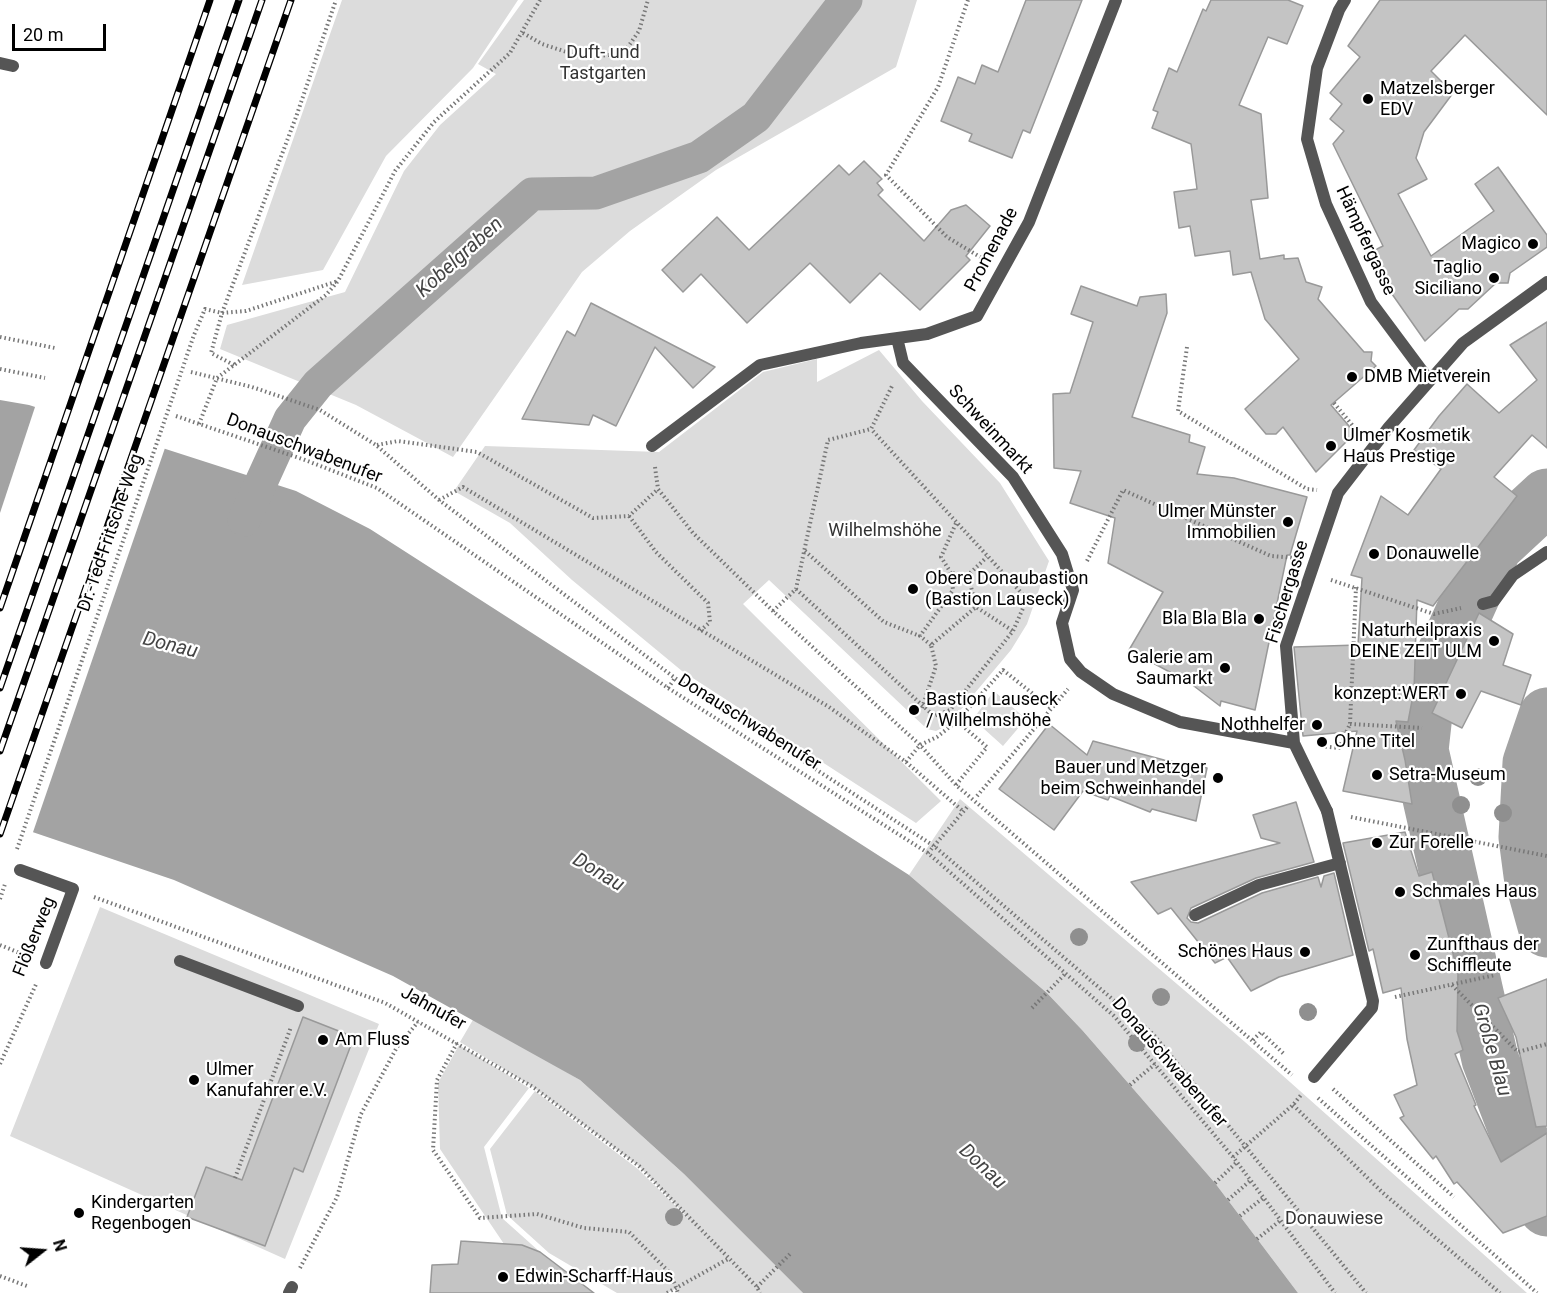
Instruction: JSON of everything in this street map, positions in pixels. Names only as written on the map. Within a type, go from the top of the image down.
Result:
[{"type":"street","name":"Promenade","points":[[652,446],[760,365],[927,334],[977,316],[1029,222],[1116,0]]},
{"type":"street","name":"Hämpfergasse","points":[[1345,0],[1317,68],[1307,139],[1326,204],[1371,302],[1430,380]]},
{"type":"street","points":[[0,63],[13,66]]},
{"type":"street","name":"Fischergasse","points":[[1373,1001],[1327,811],[1294,743],[1286,646],[1338,493],[1372,449],[1463,343],[1547,282]]},
{"type":"street","points":[[897,338],[903,363]]},
{"type":"street","name":"Schweinmarkt","points":[[903,363],[1013,477],[1062,554],[1073,590]]},
{"type":"street","points":[[1483,604],[1494,601],[1513,575],[1547,552]]},
{"type":"street","points":[[1073,590],[1062,622],[1070,659],[1081,672],[1113,694],[1180,722],[1294,743]]},
{"type":"street","points":[[1195,915],[1259,885],[1340,863]]},
{"type":"street","points":[[20,870],[73,889]]},
{"type":"street","name":"Flößerweg","points":[[46,963],[73,889]]},
{"type":"street","points":[[180,961],[298,1006]]},
{"type":"street","points":[[1315,1076],[1372,1008],[1373,1001]]},
{"type":"path","points":[[234,365],[211,353],[222,313],[296,117],[336,0]]},
{"type":"path","points":[[199,424],[217,378],[326,295],[338,282],[395,171],[434,122],[510,53],[540,0]]},
{"type":"path","points":[[523,33],[542,44],[582,57],[623,54],[639,31],[648,0]]},
{"type":"path","points":[[968,0],[938,87],[886,175],[947,237],[1003,272]]},
{"type":"path","name":"Dr.-Ted-Fritsche-Weg","points":[[15,854],[194,335],[205,309],[222,313],[246,311],[338,282]]},
{"type":"path","points":[[0,337],[55,348]]},
{"type":"path","points":[[1187,347],[1178,411],[1307,489],[1338,493]]},
{"type":"path","points":[[772,610],[796,589],[828,440],[871,429],[903,363]]},
{"type":"path","points":[[0,369],[45,378]]},
{"type":"path","points":[[190,372],[252,387],[320,410],[376,445],[439,500],[675,678],[934,846],[1153,1034],[1366,1293]]},
{"type":"path","points":[[1334,403],[1372,449]]},
{"type":"path","name":"Donauschwabenufer","points":[[176,416],[305,460],[377,489],[668,688],[928,853],[1114,1016],[1237,1162],[1335,1293]]},
{"type":"path","points":[[796,589],[922,708],[934,716],[950,710],[1013,630],[1027,599],[871,429]]},
{"type":"path","points":[[376,445],[398,441],[477,452],[593,518],[629,516],[658,489],[693,533],[772,610],[920,745],[956,785],[1292,1075]]},
{"type":"path","points":[[439,500],[463,487],[829,707],[906,762],[964,812]]},
{"type":"path","points":[[1073,590],[1123,490],[1271,556],[1317,559]]},
{"type":"path","points":[[629,516],[656,552],[708,603],[710,622],[700,631]]},
{"type":"path","points":[[920,636],[953,590],[951,573],[941,557],[957,521]]},
{"type":"path","points":[[804,551],[884,622],[920,636],[931,645],[936,666],[922,708]]},
{"type":"path","points":[[968,575],[987,557]]},
{"type":"path","points":[[951,573],[968,575]]},
{"type":"path","points":[[1312,574],[1434,614],[1444,612]]},
{"type":"path","points":[[968,575],[976,607],[1013,630]]},
{"type":"path","points":[[1294,743],[1339,748],[1350,724],[1356,587]]},
{"type":"path","points":[[931,645],[976,607]]},
{"type":"path","points":[[906,762],[920,745],[938,737],[957,721],[1003,670],[1052,709]]},
{"type":"path","points":[[977,796],[1081,672]]},
{"type":"path","points":[[668,688],[675,678]]},
{"type":"path","points":[[956,785],[987,747],[957,721]]},
{"type":"path","points":[[1350,724],[1422,728]]},
{"type":"path","points":[[928,853],[968,806]]},
{"type":"path","points":[[1327,811],[1547,856]]},
{"type":"path","points":[[0,898],[8,876]]},
{"type":"path","name":"Jahnufer","points":[[73,889],[384,1003],[533,1087],[639,1167],[757,1287],[760,1293]]},
{"type":"path","name":"Flößerweg","points":[[0,1064],[46,963]]},
{"type":"path","points":[[1032,1008],[1065,974]]},
{"type":"path","points":[[1373,1001],[1495,975]]},
{"type":"path","points":[[235,1178],[298,1006],[318,979]]},
{"type":"path","points":[[1452,985],[1518,1052],[1547,1044]]},
{"type":"path","points":[[290,1290],[337,1197],[361,1114],[397,1047],[418,1022]]},
{"type":"path","points":[[1253,1040],[1261,1032],[1285,1054]]},
{"type":"path","points":[[456,1043],[437,1080],[434,1150],[480,1218],[537,1214],[584,1228],[629,1232],[671,1274],[677,1291]]},
{"type":"path","points":[[1130,1085],[1155,1064]]},
{"type":"path","points":[[1233,1157],[1293,1106],[1315,1076],[1454,1197]]},
{"type":"path","points":[[1315,1095],[1537,1293]]},
{"type":"path","points":[[1293,1106],[1383,1193],[1500,1293]]},
{"type":"path","points":[[1215,1183],[1237,1162]]},
{"type":"path","points":[[1228,1200],[1251,1180]]},
{"type":"path","points":[[1240,1216],[1263,1198]]},
{"type":"path","points":[[1257,1239],[1281,1220]]},
{"type":"path","points":[[757,1287],[792,1252]]},
{"type":"path","points":[[667,1293],[677,1291],[728,1259]]},
{"type":"path","points":[[0,1276],[27,1286]]},
{"type":"green space","points":[[342,0],[518,0],[473,68],[386,156],[323,270],[242,285]]},
{"type":"green space","name":"Duft- und Tastgarten","points":[[524,0],[917,0],[896,67],[716,170],[630,231],[582,272],[453,457],[356,405],[220,349],[227,325],[345,292],[404,171],[440,125],[496,74],[478,64]]},
{"type":"green space","name":"Wilhelmshöhe","points":[[879,350],[922,401],[1000,483],[1049,561],[1027,624],[1011,650],[948,725],[936,731],[927,729],[769,580],[743,604],[941,801],[916,823],[682,671],[572,580],[510,523],[454,491],[485,446],[659,452],[763,372],[817,359],[817,382]]},
{"type":"green space","points":[[994,691],[1026,719],[1003,746],[973,719]]},
{"type":"green space","name":"Donauwiese","points":[[960,799],[1245,1042],[1527,1293],[1298,1293],[1215,1183],[1083,1031],[1047,993],[909,875]]},
{"type":"green space","name":"Ulmer Kanufahrer e.V.","points":[[100,907],[379,1024],[285,1259],[10,1136]]},
{"type":"green space","points":[[474,1018],[580,1080],[684,1174],[803,1293],[678,1293],[675,1289],[667,1293],[617,1293],[549,1253],[507,1215],[490,1149],[535,1091],[638,1169],[692,1222],[639,1166],[533,1087],[460,1042]]},
{"type":"green space","points":[[459,1045],[529,1088],[484,1147],[502,1218],[540,1252],[522,1245],[504,1244],[440,1149],[438,1083]]},
{"type":"water","name":"Donau","points":[[0,400],[29,405],[296,491],[370,529],[909,875],[1047,993],[1083,1031],[1215,1183],[1298,1293],[803,1293],[684,1174],[580,1080],[393,976],[174,880],[0,821]]},
{"type":"pier","points":[[36,404],[166,445],[32,835],[0,824],[0,513]]},
{"type":"building","points":[[1026,0],[1082,0],[1030,133],[1023,130],[1012,158],[969,141],[972,134],[941,121],[958,77],[975,84],[982,65],[998,72]]},
{"type":"building","points":[[1211,0],[1288,0],[1303,6],[1287,44],[1268,37],[1239,105],[1261,114],[1268,198],[1251,200],[1260,259],[1284,255],[1284,259],[1298,258],[1306,282],[1322,287],[1318,299],[1364,352],[1372,352],[1371,361],[1376,366],[1331,405],[1355,433],[1316,472],[1283,427],[1276,434],[1266,434],[1245,409],[1299,359],[1265,319],[1251,272],[1233,275],[1230,251],[1195,256],[1190,226],[1179,228],[1174,192],[1197,189],[1191,144],[1152,128],[1158,112],[1153,110],[1169,68],[1177,72],[1203,9],[1206,11]]},
{"type":"building","points":[[1380,0],[1547,0],[1547,115],[1465,35],[1431,71],[1453,93],[1424,132],[1416,158],[1427,179],[1398,194],[1431,256],[1494,211],[1475,184],[1498,167],[1547,235],[1547,247],[1510,273],[1508,283],[1496,283],[1468,309],[1459,309],[1425,341],[1392,294],[1371,252],[1383,246],[1333,144],[1344,131],[1330,119],[1342,104],[1330,93],[1360,57],[1348,46]]},
{"type":"building","points":[[864,161],[882,179],[877,183],[883,190],[878,195],[924,241],[951,210],[966,205],[990,226],[966,256],[970,260],[920,310],[880,273],[850,303],[810,263],[747,323],[701,274],[683,292],[662,270],[717,217],[749,250],[839,165],[849,175]]},
{"type":"building","points":[[1081,286],[1137,306],[1140,297],[1166,294],[1167,313],[1132,417],[1190,435],[1189,442],[1205,447],[1197,474],[1234,478],[1307,497],[1290,555],[1287,555],[1255,710],[1221,701],[1220,706],[1190,683],[1129,650],[1163,592],[1108,563],[1115,518],[1070,503],[1081,471],[1054,468],[1053,394],[1070,393],[1093,322],[1071,314]]},
{"type":"building","points":[[591,303],[715,367],[693,388],[655,347],[616,426],[593,415],[589,425],[522,419],[567,331],[575,336]]},
{"type":"building","points":[[1547,322],[1547,448],[1532,435],[1494,477],[1517,496],[1433,606],[1417,600],[1414,690],[1408,722],[1396,721],[1412,804],[1343,791],[1357,731],[1303,736],[1294,647],[1358,645],[1362,578],[1351,575],[1381,496],[1408,515],[1441,469],[1414,450],[1467,384],[1499,413],[1537,380],[1510,345]]},
{"type":"building","points":[[1479,613],[1513,634],[1503,665],[1531,675],[1521,705],[1481,691],[1462,728],[1432,713]]},
{"type":"building","points":[[1049,724],[1087,755],[1093,741],[1164,760],[1207,768],[1196,821],[1152,809],[1150,812],[1110,796],[1108,800],[1083,791],[1054,830],[999,789]]},
{"type":"building","points":[[1296,802],[1314,862],[1256,878],[1191,908],[1187,918],[1191,922],[1198,923],[1262,893],[1318,877],[1321,887],[1324,876],[1334,873],[1353,955],[1279,977],[1251,991],[1227,957],[1215,963],[1171,908],[1158,914],[1131,882],[1280,843],[1261,838],[1253,815]]},
{"type":"building","points":[[1405,832],[1419,876],[1432,872],[1458,973],[1457,1031],[1463,1050],[1455,1054],[1476,1105],[1474,1106],[1501,1162],[1547,1133],[1547,1216],[1503,1233],[1457,1182],[1454,1184],[1436,1156],[1433,1159],[1400,1118],[1404,1116],[1394,1095],[1417,1085],[1407,1039],[1401,988],[1383,993],[1373,949],[1369,951],[1343,843]]},
{"type":"building","points":[[1547,979],[1547,1126],[1536,1127],[1516,1037],[1498,998]]},
{"type":"building","points":[[303,1017],[354,1037],[303,1172],[294,1168],[265,1246],[187,1217],[206,1167],[242,1180]]},
{"type":"building","name":"Edwin-Scharff-Haus","points":[[461,1241],[522,1245],[540,1252],[594,1293],[430,1293],[432,1265],[458,1264]]},
{"type":"waterway","name":"Kobelgraben","points":[[244,520],[290,419],[318,384],[532,194],[596,193],[699,157],[756,117],[846,0]]},
{"type":"waterway","name":"Große Blau","points":[[1547,497],[1494,546],[1426,696],[1420,750],[1490,1059],[1547,1208]]},
{"type":"waterway","points":[[1547,716],[1531,763],[1527,837],[1532,875],[1547,929]]},
{"type":"railway","points":[[0,608],[210,0]]},
{"type":"railway","points":[[0,688],[239,0]]},
{"type":"railway","points":[[0,751],[262,0]]},
{"type":"railway","points":[[0,834],[291,0]]},
{"type":"place","name":"Matzelsberger EDV","points":[[1368,99]]},
{"type":"place","name":"Magico","points":[[1533,244]]},
{"type":"place","name":"Taglio Siciliano","points":[[1494,278]]},
{"type":"place","name":"DMB Mietverein","points":[[1352,377]]},
{"type":"place","name":"Ulmer Kosmetik Haus Prestige","points":[[1331,446]]},
{"type":"place","name":"Ulmer Münster Immobilien","points":[[1288,522]]},
{"type":"place","name":"Donauwelle","points":[[1374,554]]},
{"type":"place","name":"Obere Donaubastion (Bastion Lauseck)","points":[[913,589]]},
{"type":"place","name":"Bla Bla Bla","points":[[1259,619]]},
{"type":"place","name":"Naturheilpraxis DEINE ZEIT ULM","points":[[1494,641]]},
{"type":"place","name":"Galerie am Saumarkt","points":[[1225,668]]},
{"type":"place","name":"konzept:WERT","points":[[1461,694]]},
{"type":"place","name":"Bastion Lauseck / Wilhelmshöhe","points":[[914,710]]},
{"type":"place","name":"Nothhelfer","points":[[1317,725]]},
{"type":"place","name":"Ohne Titel","points":[[1322,742]]},
{"type":"place","name":"Setra-Museum","points":[[1377,775]]},
{"type":"place","name":"Bauer und Metzger beim Schweinhandel","points":[[1218,778]]},
{"type":"place","name":"Zur Forelle","points":[[1377,843]]},
{"type":"place","name":"Schmales Haus","points":[[1400,892]]},
{"type":"place","name":"Schönes Haus","points":[[1305,952]]},
{"type":"place","name":"Zunfthaus der Schiffleute","points":[[1415,955]]},
{"type":"place","name":"Am Fluss","points":[[323,1040]]},
{"type":"place","name":"Ulmer Kanufahrer e.V.","points":[[194,1080]]},
{"type":"place","name":"Kindergarten Regenbogen","points":[[79,1213]]},
{"type":"place","name":"Edwin-Scharff-Haus","points":[[503,1277]]}]
